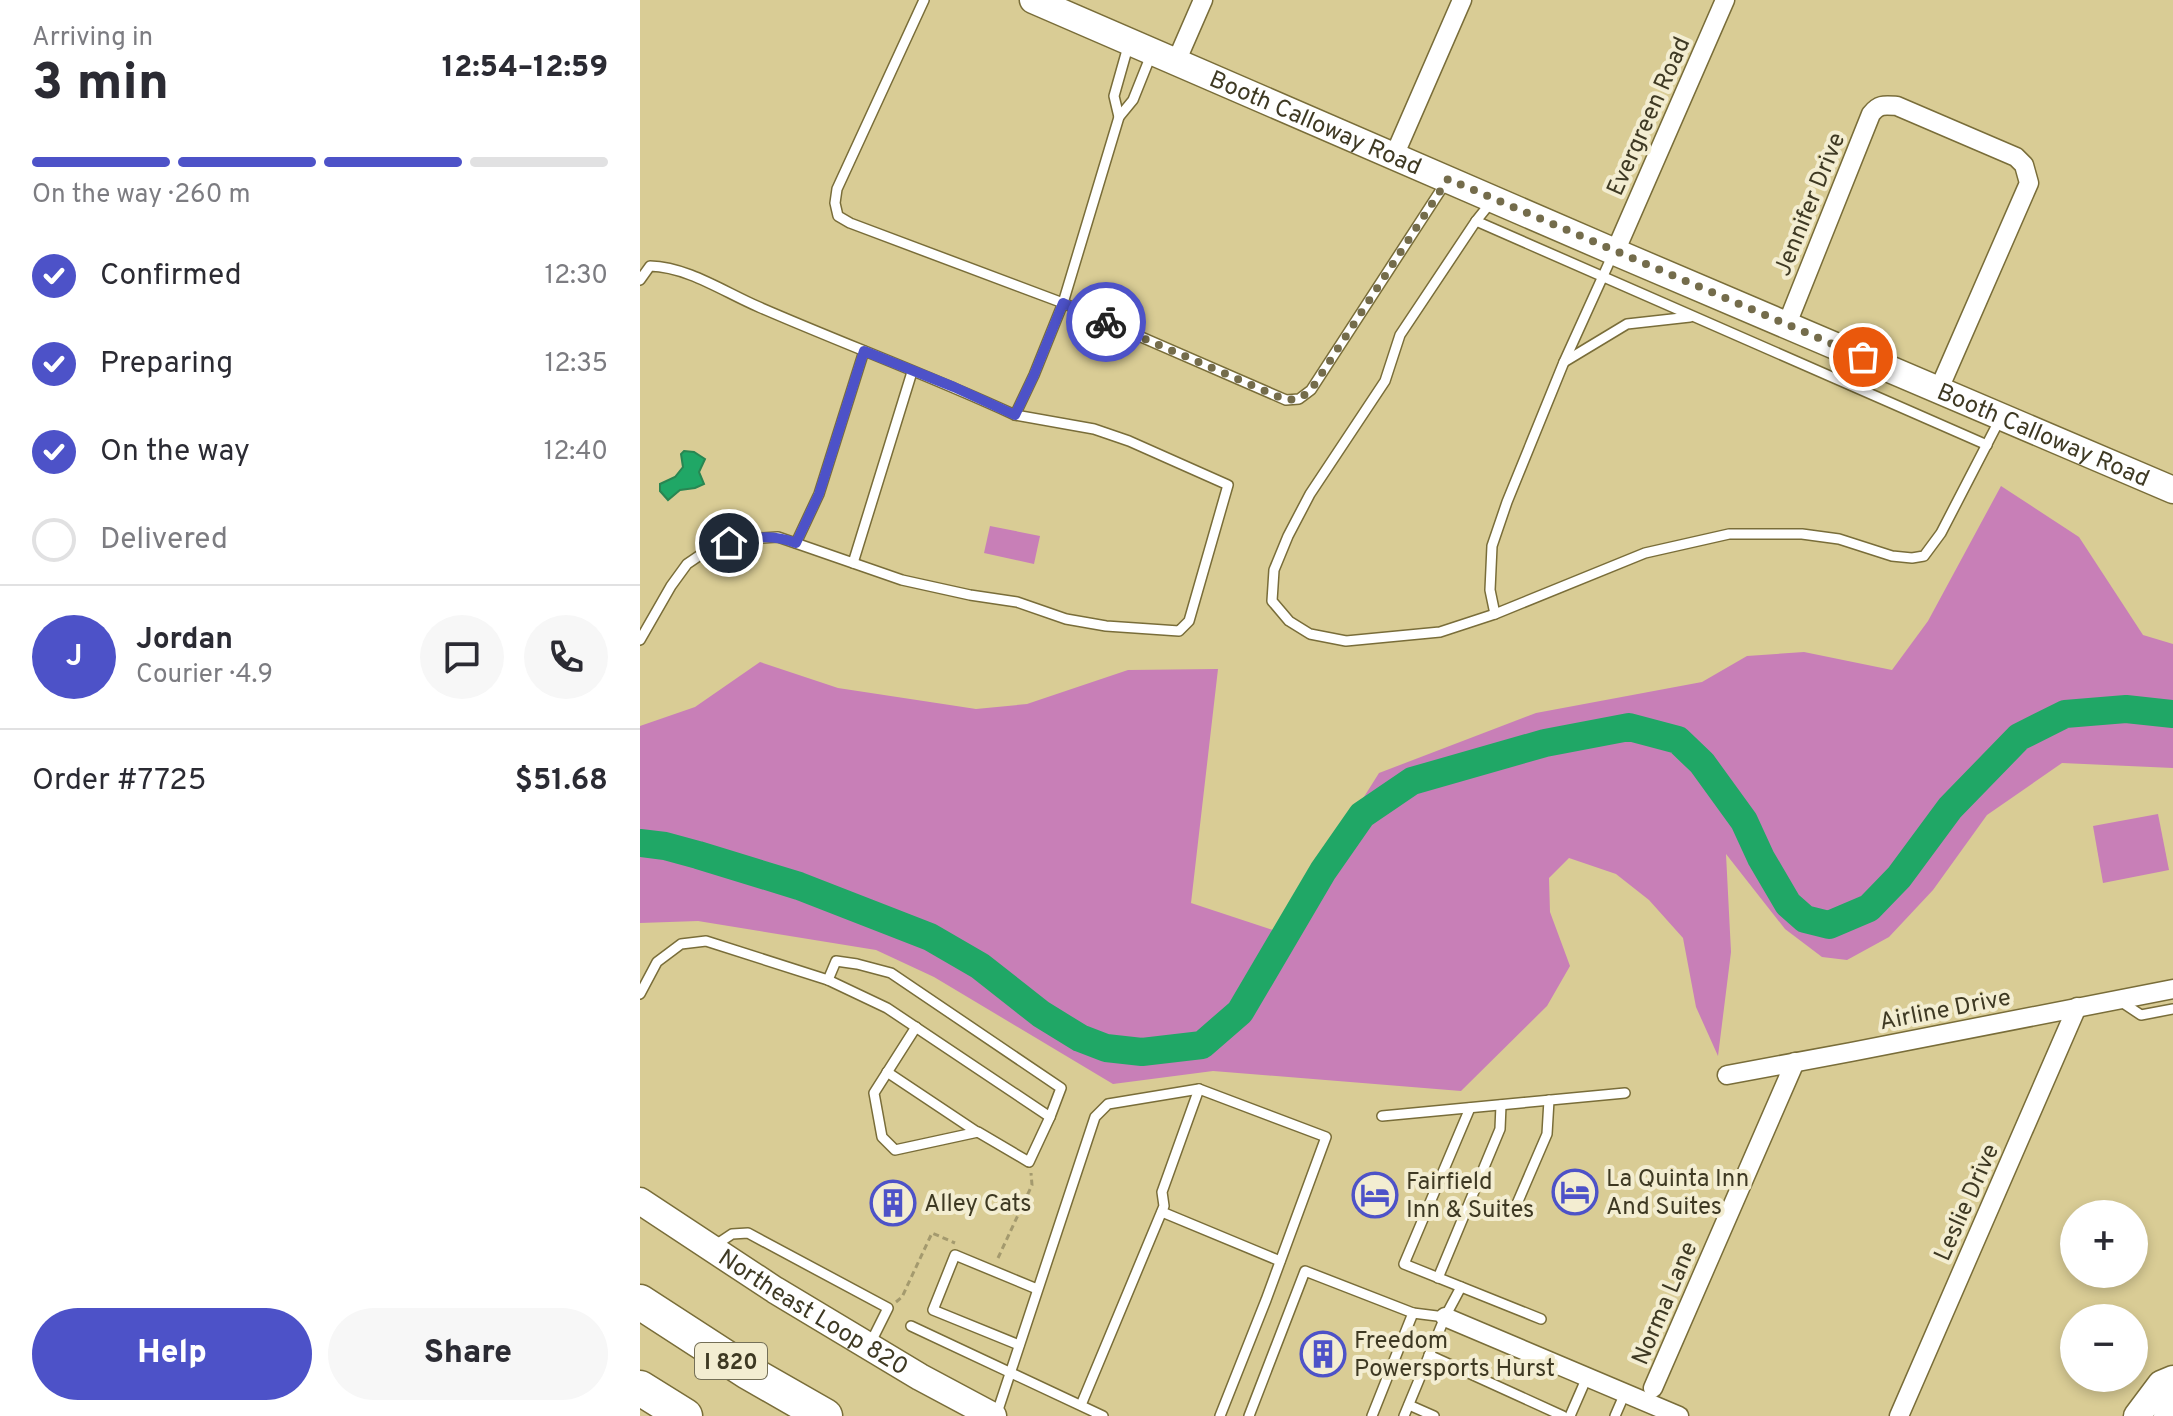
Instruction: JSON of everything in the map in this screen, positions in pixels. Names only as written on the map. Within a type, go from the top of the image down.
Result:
[{"type":"highway","name":"I 820","points":[[640,1302],[748,1372],[825,1416]]},
{"type":"highway","points":[[640,1388],[685,1416]]},
{"type":"street","name":"Booth Calloway Road","points":[[1033,0],[2173,490]]},
{"type":"street","points":[[1153,52],[1203,0]]},
{"type":"street","points":[[1394,156],[1462,0]]},
{"type":"street","name":"Evergreen Road","points":[[1615,252],[1725,0]]},
{"type":"street","name":"Jennifer Drive","points":[[1787,324],[1871,114],[1882,105],[1897,106],[2016,157],[2024,165],[2029,183],[1939,389]]},
{"type":"street","name":"Airline Drive","points":[[1727,1075],[2173,989]]},
{"type":"street","name":"Leslie Drive","points":[[1899,1416],[2077,1007]]},
{"type":"street","name":"Norma Lane","points":[[1653,1388],[1795,1062]]},
{"type":"street","name":"Northeast Loop 820","points":[[640,1201],[775,1290],[994,1416]]},
{"type":"street","points":[[1445,1317],[1669,1414]]},
{"type":"street","points":[[2137,1416],[2161,1384],[2173,1379]]},
{"type":"street","points":[[2167,1416],[2173,1398]]},
{"type":"lane","points":[[924,0],[837,189],[835,203],[838,216],[1063,303],[1286,400],[1299,399],[1311,390],[1448,179]]},
{"type":"lane","points":[[1119,117],[1114,96],[1153,52]]},
{"type":"lane","points":[[1015,415],[1063,303],[1119,117],[1133,100],[1153,52]]},
{"type":"lane","points":[[1494,199],[1400,335],[1385,381],[1302,508],[1288,536],[1274,570],[1272,601],[1289,621],[1310,634],[1346,641],[1440,632],[1495,614],[1645,553],[1729,534],[1802,534],[1839,539],[1892,556],[1924,556],[1941,533],[2002,416]]},
{"type":"lane","points":[[1476,221],[1987,445]]},
{"type":"lane","points":[[1495,614],[1490,590],[1492,546],[1564,362],[1615,252]]},
{"type":"lane","points":[[640,280],[650,266],[664,266],[1015,415],[1094,429],[1129,441],[1228,485],[1189,621],[1179,631],[1106,626],[1066,619],[1017,602],[916,583],[778,537],[746,539],[712,547],[687,564],[640,640]]},
{"type":"lane","points":[[1564,362],[1627,324],[1693,316]]},
{"type":"lane","points":[[796,543],[819,494],[864,351]]},
{"type":"lane","points":[[853,563],[912,372]]},
{"type":"lane","points":[[640,994],[657,962],[681,944],[706,941],[828,980],[887,1008],[1050,1117]]},
{"type":"lane","points":[[828,980],[836,961],[891,973],[1061,1088],[1029,1162],[887,1072]]},
{"type":"lane","points":[[2117,999],[2141,1015],[2173,1009]]},
{"type":"lane","points":[[916,1027],[874,1093],[882,1137],[895,1150],[978,1132]]},
{"type":"lane","points":[[1081,1405],[1162,1212],[1162,1192],[1199,1089]]},
{"type":"lane","points":[[994,1416],[1095,1117],[1108,1104],[1199,1089],[1326,1137],[1220,1416]]},
{"type":"lane","points":[[1382,1116],[1625,1093]]},
{"type":"lane","points":[[1516,1206],[1547,1134],[1549,1100]]},
{"type":"lane","points":[[1438,1278],[1500,1129],[1501,1105]]},
{"type":"lane","points":[[1470,1108],[1404,1264],[1541,1319]]},
{"type":"lane","points":[[1162,1212],[1280,1261]]},
{"type":"lane","points":[[711,1248],[732,1234],[748,1233],[888,1308],[869,1346]]},
{"type":"lane","points":[[1019,1345],[933,1310],[955,1255],[1037,1289]]},
{"type":"lane","points":[[1249,1416],[1305,1271],[1413,1313],[1445,1317]]},
{"type":"lane","points":[[1404,1416],[1445,1317],[1461,1287]]},
{"type":"lane","points":[[1372,1416],[1413,1313]]},
{"type":"lane","points":[[911,1326],[1103,1416]]},
{"type":"lane","points":[[1429,1355],[1563,1416]]},
{"type":"lane","points":[[1570,1416],[1587,1377]]},
{"type":"lane","points":[[1615,1416],[1625,1393]]},
{"type":"lane","points":[[1409,1405],[1434,1416]]},
{"type":"path","points":[[997,1260],[1032,1185],[1029,1162]]},
{"type":"path","points":[[888,1308],[902,1297],[932,1233],[958,1244]]},
{"type":"shaded area","points":[[684,451],[694,452],[705,459],[699,472],[704,484],[680,490],[668,500],[660,491],[660,484],[675,477],[683,467],[681,454]]},
{"type":"shaded area","points":[[2001,486],[2079,537],[2143,635],[2173,644],[2173,768],[2062,763],[1987,815],[1933,890],[1889,937],[1847,960],[1822,957],[1785,929],[1726,854],[1731,952],[1718,1056],[1696,1007],[1683,938],[1649,900],[1616,874],[1569,858],[1549,878],[1550,912],[1570,966],[1547,1006],[1461,1091],[1213,1071],[1113,1084],[934,977],[876,950],[698,921],[640,923],[640,726],[695,707],[760,662],[838,688],[976,709],[1027,704],[1128,670],[1218,669],[1191,903],[1279,932],[1379,773],[1536,713],[1702,682],[1747,656],[1804,652],[1892,670],[1928,621]]},
{"type":"shaded area","points":[[990,526],[1040,536],[1034,564],[984,553]]},
{"type":"shaded area","points":[[2158,814],[2169,870],[2103,883],[2093,826]]},
{"type":"waterway","points":[[640,843],[665,846],[799,886],[930,937],[980,966],[1041,1014],[1080,1038],[1106,1048],[1142,1052],[1202,1045],[1240,1012],[1323,871],[1362,815],[1412,781],[1545,743],[1629,727],[1678,740],[1702,763],[1744,821],[1788,904],[1805,919],[1829,925],[1869,908],[1899,877],[1950,808],[2019,737],[2065,714],[2126,709],[2173,714]]},
{"type":"way so far","points":[[1106,322],[1286,400],[1299,399],[1311,390],[1448,179],[1863,357]]},
{"type":"place","name":"La Quinta Inn And Suites","points":[[1575,1192]]},
{"type":"place","name":"Fairfield Inn & Suites","points":[[1375,1195]]},
{"type":"place","name":"Alley Cats","points":[[893,1203]]},
{"type":"place","name":"Freedom Powersports Hurst","points":[[1323,1354]]},
{"type":"route","points":[[729,543],[778,537],[796,543],[819,494],[864,351],[1015,415],[1063,303],[1106,322]]}]
